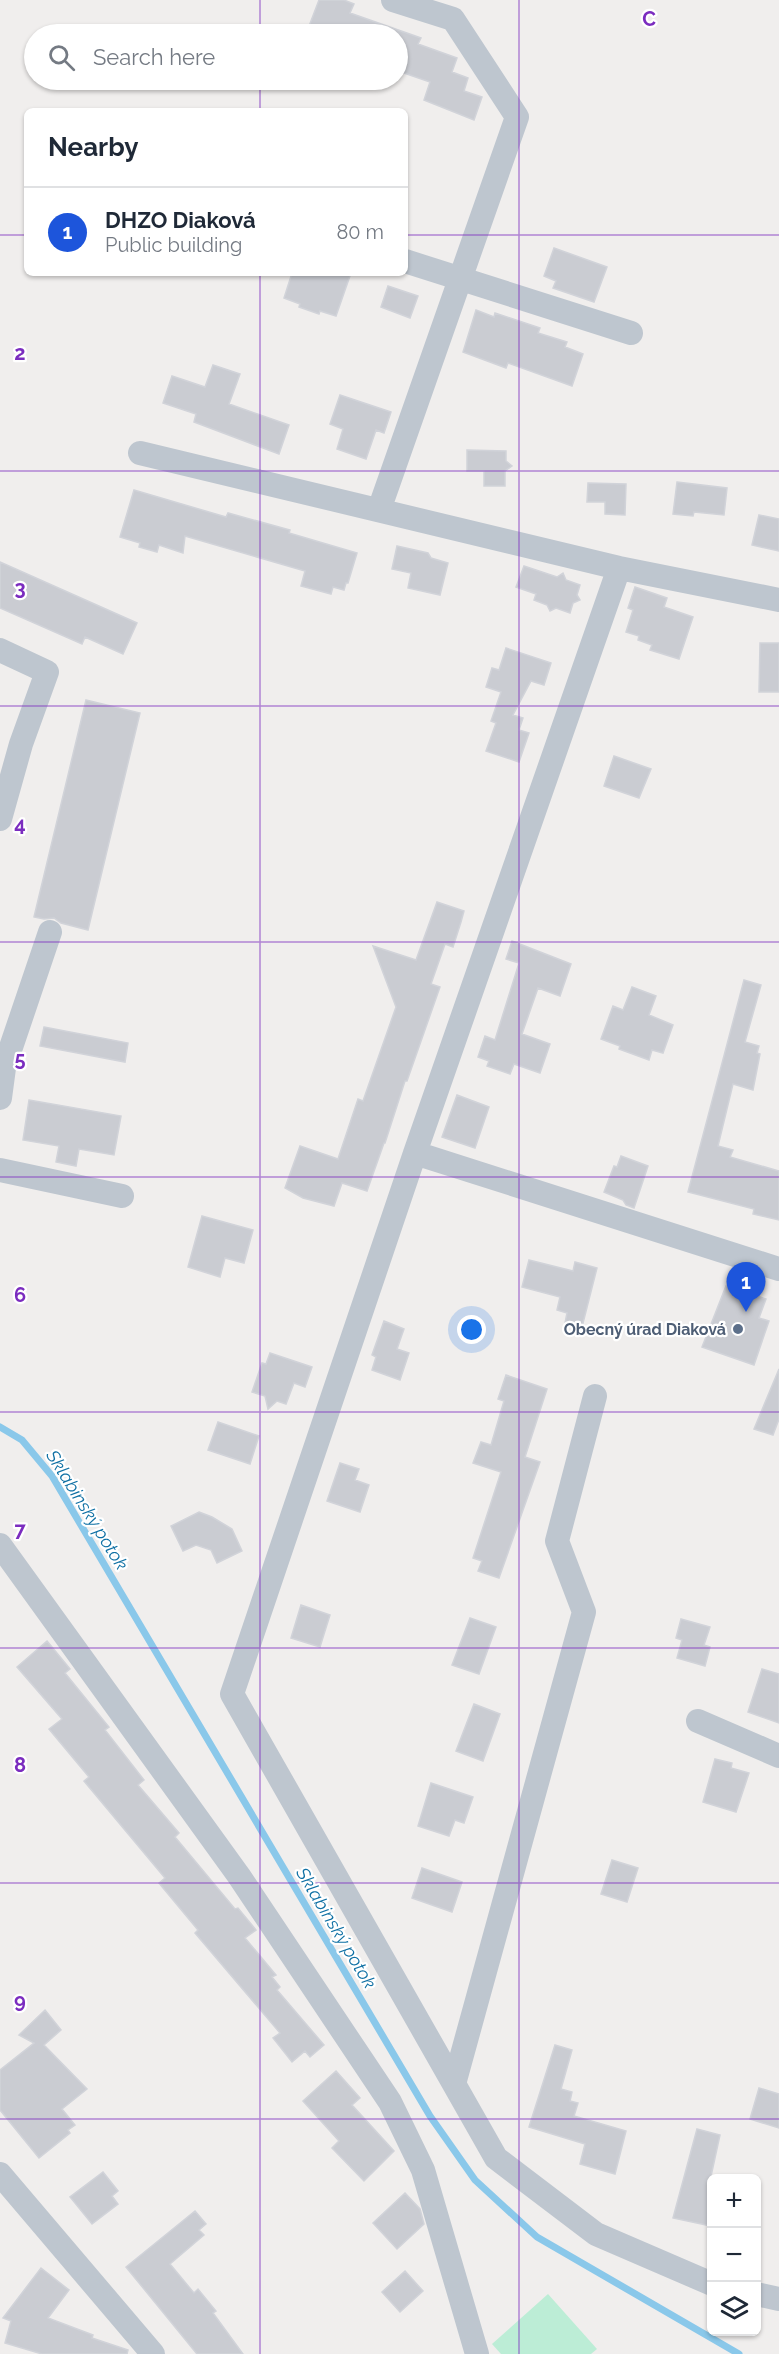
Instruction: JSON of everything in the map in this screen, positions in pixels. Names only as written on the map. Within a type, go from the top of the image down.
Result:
[{"type":"street","points":[[379,510],[517,117],[453,19],[393,0]]},
{"type":"street","points":[[408,262],[631,333]]},
{"type":"street","points":[[140,453],[619,568],[779,600]]},
{"type":"street","points":[[619,568],[416,1153],[232,1694],[496,2158],[596,2234],[707,2282]]},
{"type":"street","points":[[0,650],[47,672],[21,744],[0,819]]},
{"type":"street","points":[[0,1098],[4,1068],[50,932]]},
{"type":"street","points":[[416,1153],[779,1269]]},
{"type":"street","points":[[0,1170],[122,1196]]},
{"type":"street","points":[[454,2084],[584,1612],[557,1541],[595,1396]]},
{"type":"street","points":[[0,1545],[239,1876],[390,2102],[423,2170],[446,2256],[477,2354]]},
{"type":"street","points":[[698,1721],[779,1756]]},
{"type":"street","points":[[0,2174],[153,2354]]},
{"type":"street","points":[[761,2295],[779,2299]]},
{"type":"green space","points":[[548,2294],[597,2349],[591,2354],[501,2354],[492,2344]]},
{"type":"building","points":[[319,0],[344,0],[354,4],[350,13],[381,24],[310,24]]},
{"type":"building","points":[[408,33],[421,38],[418,44],[457,58],[452,72],[468,78],[464,91],[482,97],[474,120],[424,100],[430,82],[408,74]]},
{"type":"building","points":[[554,248],[607,267],[594,302],[553,288],[556,281],[544,276]]},
{"type":"building","points":[[291,276],[350,276],[336,316],[320,311],[319,314],[299,307],[300,304],[284,298]]},
{"type":"building","points":[[388,286],[418,296],[410,318],[381,307]]},
{"type":"building","points":[[476,310],[494,317],[495,313],[540,328],[538,333],[567,342],[565,347],[583,354],[572,386],[508,363],[506,368],[463,352]]},
{"type":"building","points":[[213,365],[240,374],[229,404],[289,425],[279,454],[194,422],[196,414],[163,403],[172,376],[205,387]]},
{"type":"building","points":[[340,395],[391,412],[384,433],[376,430],[366,459],[337,449],[343,429],[330,424]]},
{"type":"building","points":[[467,450],[506,451],[506,461],[512,466],[505,471],[505,486],[484,486],[484,471],[467,471]]},
{"type":"building","points":[[677,482],[727,488],[724,515],[694,512],[693,516],[673,514]]},
{"type":"building","points":[[588,483],[626,484],[625,515],[605,514],[605,502],[587,502]]},
{"type":"building","points":[[134,490],[226,517],[228,513],[290,530],[289,533],[357,553],[348,583],[344,590],[333,587],[331,594],[301,586],[305,571],[185,536],[183,553],[159,545],[157,552],[139,547],[140,543],[120,537]]},
{"type":"building","points":[[759,515],[779,519],[779,551],[752,545]]},
{"type":"building","points":[[397,546],[428,553],[431,558],[448,563],[440,595],[408,588],[411,573],[392,569]]},
{"type":"building","points":[[0,562],[137,623],[123,654],[85,637],[82,644],[0,608]]},
{"type":"building","points":[[524,566],[557,577],[563,573],[566,580],[580,585],[577,595],[580,600],[573,603],[570,613],[556,608],[550,611],[547,605],[534,600],[536,594],[516,587]]},
{"type":"building","points":[[635,587],[667,598],[664,607],[693,617],[679,659],[650,650],[652,645],[638,640],[639,636],[626,632],[633,610],[628,608]]},
{"type":"building","points":[[760,643],[779,643],[779,692],[759,692]]},
{"type":"building","points":[[506,648],[551,663],[544,685],[531,681],[513,715],[523,718],[519,730],[529,733],[519,762],[486,751],[496,723],[491,721],[501,692],[486,687],[492,668],[499,670]]},
{"type":"building","points":[[86,700],[140,713],[88,930],[61,923],[54,918],[34,917]]},
{"type":"building","points":[[614,756],[651,769],[639,798],[604,786]]},
{"type":"building","points":[[437,902],[464,911],[453,947],[445,944],[431,984],[440,987],[367,1191],[342,1183],[334,1206],[303,1198],[285,1188],[300,1146],[338,1159],[358,1099],[363,1101],[396,1007],[373,946],[416,960]]},
{"type":"building","points":[[512,941],[571,964],[560,996],[538,988],[522,1034],[550,1044],[540,1073],[514,1064],[510,1074],[487,1066],[489,1061],[478,1057],[485,1036],[495,1040],[519,963],[506,959]]},
{"type":"building","points":[[744,980],[761,985],[745,1042],[759,1046],[757,1053],[760,1054],[753,1090],[733,1084],[718,1146],[733,1150],[730,1157],[779,1171],[779,1220],[753,1214],[754,1209],[688,1192]]},
{"type":"building","points":[[632,987],[656,996],[649,1015],[673,1025],[663,1053],[652,1050],[649,1060],[619,1049],[620,1046],[601,1039],[613,1006],[623,1010]]},
{"type":"building","points":[[44,1027],[128,1043],[125,1062],[40,1046]]},
{"type":"building","points":[[457,1095],[489,1107],[475,1148],[442,1137]]},
{"type":"building","points":[[29,1100],[121,1116],[114,1155],[79,1149],[76,1166],[56,1162],[59,1146],[23,1140]]},
{"type":"building","points":[[621,1156],[648,1166],[634,1208],[626,1205],[623,1200],[604,1192],[614,1166],[617,1167]]},
{"type":"building","points":[[202,1216],[253,1230],[244,1263],[225,1258],[220,1277],[188,1267]]},
{"type":"building","points":[[529,1260],[573,1271],[575,1262],[597,1268],[582,1327],[565,1323],[567,1313],[557,1310],[560,1297],[522,1287]]},
{"type":"building","name":"Obecný úrad Diaková","points":[[726,1286],[766,1299],[759,1318],[769,1321],[754,1365],[702,1347]]},
{"type":"building","points":[[384,1321],[404,1329],[397,1349],[409,1353],[400,1380],[372,1370],[376,1357],[372,1355]]},
{"type":"building","points":[[270,1353],[312,1367],[305,1387],[294,1383],[286,1404],[277,1401],[268,1409],[265,1396],[252,1392],[262,1363],[266,1364]]},
{"type":"building","points":[[779,1369],[779,1419],[773,1435],[754,1429]]},
{"type":"building","points":[[506,1375],[547,1389],[525,1457],[540,1462],[499,1578],[478,1571],[482,1561],[473,1558],[501,1472],[473,1463],[481,1442],[491,1445],[504,1401],[498,1399]]},
{"type":"building","points":[[218,1422],[259,1436],[250,1464],[208,1450]]},
{"type":"building","points":[[340,1463],[359,1469],[355,1480],[369,1485],[360,1512],[327,1501]]},
{"type":"building","points":[[199,1512],[232,1529],[242,1551],[217,1563],[211,1550],[196,1545],[183,1551],[171,1526]]},
{"type":"building","points":[[301,1605],[330,1615],[320,1647],[291,1638]]},
{"type":"building","points":[[470,1618],[496,1627],[479,1674],[452,1665]]},
{"type":"building","points":[[681,1619],[710,1627],[704,1645],[710,1647],[705,1666],[677,1658],[682,1640],[676,1638]]},
{"type":"building","points":[[47,1641],[70,1669],[65,1673],[109,1727],[105,1730],[144,1780],[138,1785],[179,1833],[175,1837],[235,1909],[238,1908],[256,1930],[245,1938],[276,1975],[272,1977],[280,1987],[277,1990],[324,2045],[310,2057],[305,2051],[292,2062],[273,2038],[280,2033],[195,1933],[198,1930],[159,1883],[165,1878],[84,1781],[89,1777],[49,1729],[62,1719],[17,1667]]},
{"type":"building","points":[[762,1669],[779,1674],[779,1723],[748,1712]]},
{"type":"building","points":[[474,1704],[500,1714],[483,1761],[456,1751]]},
{"type":"building","points":[[715,1759],[732,1763],[731,1768],[749,1773],[736,1812],[703,1802]]},
{"type":"building","points":[[431,1783],[473,1797],[464,1823],[455,1820],[449,1836],[418,1826]]},
{"type":"building","points":[[612,1860],[638,1868],[627,1902],[601,1894]]},
{"type":"building","points":[[422,1868],[462,1882],[452,1912],[412,1898]]},
{"type":"building","points":[[45,2010],[61,2030],[44,2045],[87,2089],[62,2109],[75,2125],[68,2130],[70,2133],[39,2158],[0,2110],[0,2070],[34,2043],[19,2035]]},
{"type":"building","points":[[555,2045],[572,2050],[561,2089],[572,2092],[570,2101],[578,2103],[574,2116],[626,2131],[615,2174],[580,2164],[585,2144],[529,2127]]},
{"type":"building","points":[[336,2071],[360,2098],[352,2105],[394,2151],[364,2181],[332,2148],[339,2141],[303,2101]]},
{"type":"building","points":[[759,2088],[779,2094],[779,2128],[750,2119]]},
{"type":"building","points":[[697,2129],[720,2135],[711,2174],[707,2174],[707,2225],[673,2218]]},
{"type":"building","points":[[103,2172],[118,2191],[112,2196],[118,2204],[92,2224],[70,2197]]},
{"type":"building","points":[[405,2193],[420,2209],[424,2224],[397,2249],[373,2223]]},
{"type":"building","points":[[195,2211],[206,2224],[199,2230],[204,2235],[170,2264],[194,2293],[198,2289],[216,2311],[213,2313],[243,2354],[197,2354],[126,2267]]},
{"type":"building","points":[[41,2268],[69,2290],[48,2318],[93,2335],[92,2338],[128,2350],[127,2354],[42,2354],[5,2343],[11,2321],[3,2318]]},
{"type":"building","points":[[405,2271],[423,2291],[400,2312],[382,2292]]},
{"type":"waterway","name":"Sklabinský potok","points":[[0,1427],[22,1440],[52,1476],[430,2116],[475,2180],[537,2237],[739,2354]]},
{"type":"place","name":"DHZO Diaková","points":[[746,1312]]},
{"type":"place","name":"Obecný úrad Diaková","points":[[738,1329]]}]
